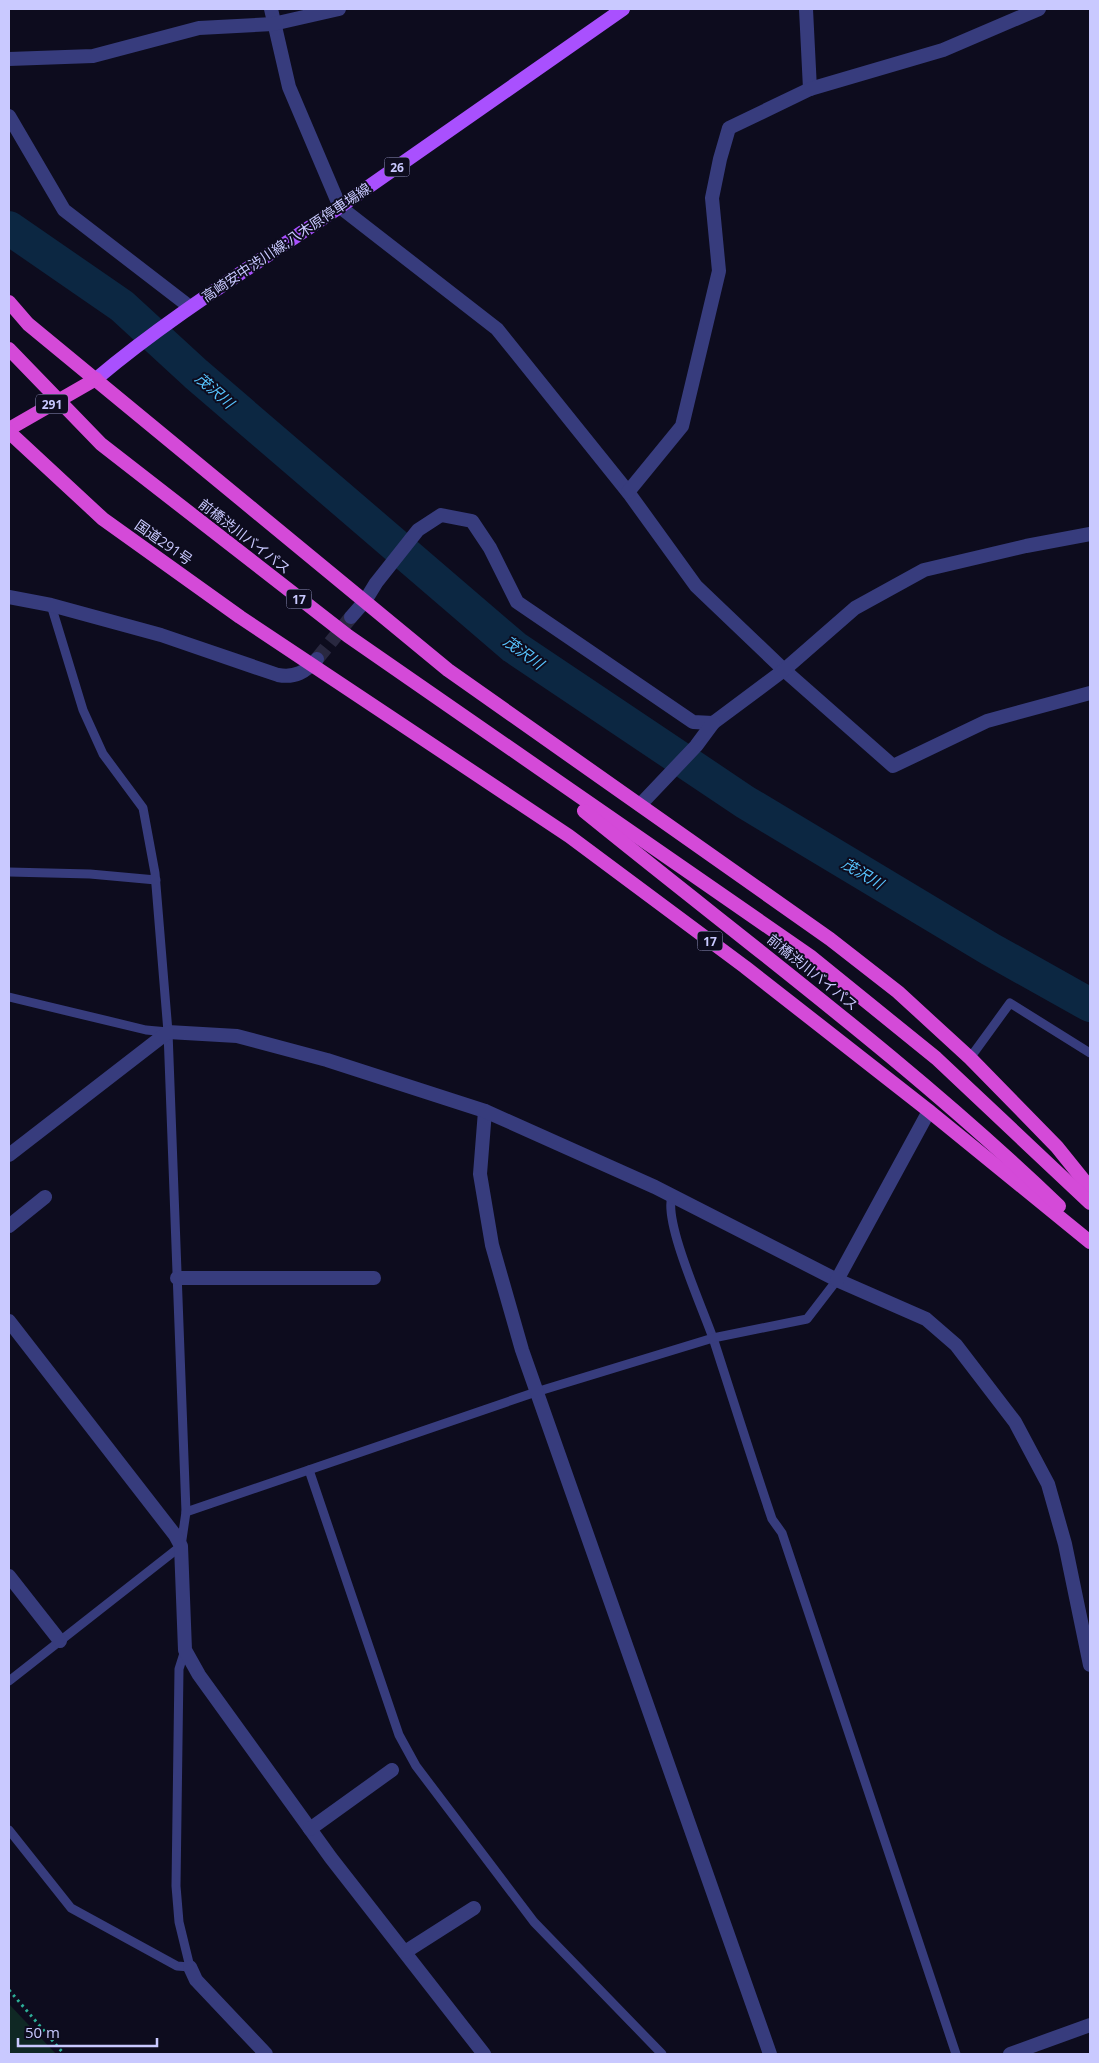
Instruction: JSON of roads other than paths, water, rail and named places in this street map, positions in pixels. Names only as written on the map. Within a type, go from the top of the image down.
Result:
[{"type":"highway","points":[[9,302],[28,324],[448,670],[830,938],[898,992],[970,1058],[1057,1147],[1090,1188]]},
{"type":"highway","name":"前橋渋川バイパス","points":[[9,349],[101,444],[348,636],[504,746],[810,956],[936,1058],[1090,1202]]},
{"type":"highway","name":"国道291号","points":[[96,379],[9,431],[103,519],[240,617],[315,662]]},
{"type":"highway","name":"17","points":[[315,662],[569,836],[745,967],[929,1111],[1090,1242]]},
{"type":"highway","name":"前橋渋川バイパス","points":[[504,746],[667,878],[801,982],[918,1078],[1012,1161],[1090,1236]]},
{"type":"main road","name":"高崎安中渋川線;八木原停車場線","points":[[96,379],[132,349],[190,306],[340,207],[623,9]]},
{"type":"street","points":[[270,9],[289,87],[340,207],[497,329],[628,492],[696,586],[784,670],[893,766],[987,721],[1090,693]]},
{"type":"street","points":[[9,59],[93,56],[199,28],[273,24],[339,9]]},
{"type":"street","points":[[806,9],[810,89]]},
{"type":"street","points":[[628,492],[682,426],[719,271],[712,198],[720,159],[730,128],[810,89],[943,50],[1039,9]]},
{"type":"street","points":[[9,116],[64,210],[190,306]]},
{"type":"street","points":[[352,617],[418,530],[441,515],[472,521],[490,548],[517,602],[694,722],[713,723]]},
{"type":"street","points":[[640,805],[696,746],[713,723],[784,670],[855,608],[924,570],[1090,535]]},
{"type":"street","points":[[9,597],[51,605],[161,635],[278,675],[294,676],[305,671],[315,662]]},
{"type":"street","points":[[9,1155],[168,1032],[236,1036],[327,1060],[485,1111],[672,1196],[837,1280],[926,1319],[956,1345],[1015,1422],[1048,1484],[1065,1544],[1090,1665]]},
{"type":"street","points":[[485,1111],[480,1174],[491,1236],[522,1350],[770,2054]]},
{"type":"street","points":[[837,1280],[929,1111]]},
{"type":"street","points":[[9,1226],[46,1197]]},
{"type":"street","points":[[177,1278],[374,1278]]},
{"type":"street","points":[[9,1321],[175,1535],[181,1546],[185,1650],[199,1675],[310,1829],[484,2054]]},
{"type":"street","points":[[9,1576],[60,1641]]},
{"type":"street","points":[[310,1829],[392,1770]]},
{"type":"street","points":[[404,1952],[474,1908]]},
{"type":"street","points":[[190,1968],[196,1980],[266,2054]]},
{"type":"street","points":[[1010,2054],[1090,2025]]},
{"type":"lane","points":[[9,1681],[181,1546],[186,1512],[168,1032],[156,880],[143,808],[102,754],[83,710],[51,605]]},
{"type":"lane","points":[[9,872],[90,874],[156,880]]},
{"type":"lane","points":[[9,997],[146,1030],[168,1032]]},
{"type":"lane","points":[[970,1058],[1010,1003],[1090,1053]]},
{"type":"lane","points":[[672,1196],[669,1204],[680,1247],[713,1338],[772,1519],[782,1533],[956,2054]]},
{"type":"lane","points":[[186,1512],[536,1392],[713,1338],[806,1319],[837,1280]]},
{"type":"lane","points":[[309,1470],[399,1734],[416,1766],[534,1922],[662,2054]]},
{"type":"lane","points":[[9,1830],[71,1908],[177,1966],[190,1968],[179,1922],[176,1886],[179,1669],[185,1650]]},
{"type":"waterway","name":"茂沢川","points":[[9,228],[122,306],[196,374],[514,647],[745,802],[990,949],[1090,1005]]},
{"type":"tunnel","points":[[317,659],[351,617]]}]
